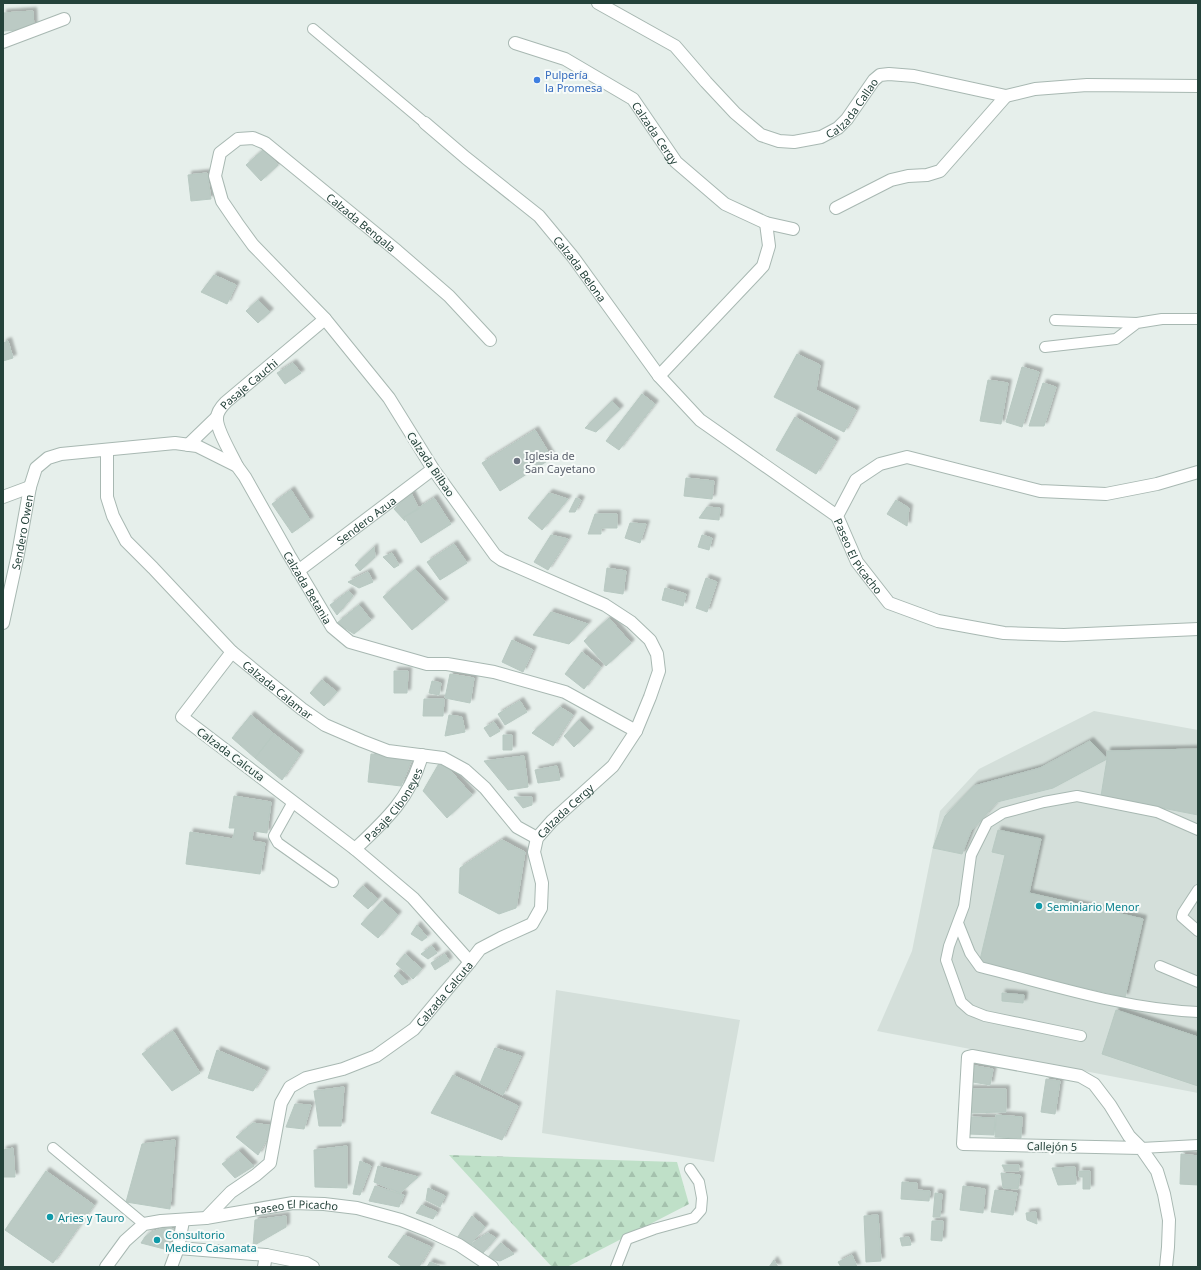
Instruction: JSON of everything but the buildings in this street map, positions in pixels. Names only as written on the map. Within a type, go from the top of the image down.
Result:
[{"type":"street","name":"Calzada Callao","points":[[598,3],[675,46],[735,113],[761,136],[779,141],[794,142],[821,137],[838,128],[847,119],[874,80],[880,75],[889,74],[914,76],[1006,96],[1035,89],[1087,85],[1198,86]]},
{"type":"street","points":[[3,42],[64,19]]},
{"type":"street","name":"Calzada Cergy","points":[[514,43],[565,59],[633,99],[676,162],[725,204],[766,223],[793,229]]},
{"type":"street","points":[[836,208],[891,180],[908,176],[926,175],[940,171],[1006,96]]},
{"type":"street","name":"Calzada Belona","points":[[425,123],[466,158],[540,216],[574,257],[659,376],[700,420],[837,516]]},
{"type":"street","name":"Calzada Bengala","points":[[220,153],[238,139],[253,138],[265,143],[432,281],[449,296],[490,340]]},
{"type":"street","name":"Calzada Bilbao","points":[[220,153],[215,176],[222,201],[237,223],[253,244],[325,319],[389,398],[433,469],[495,555],[502,560],[605,605],[631,622],[650,640],[657,654],[659,671],[636,731]]},
{"type":"street","points":[[659,376],[763,266],[769,246],[766,223]]},
{"type":"street","name":"Pasaje Cauchi","points":[[237,466],[217,425],[217,417],[220,408],[325,319]]},
{"type":"street","points":[[188,445],[217,417]]},
{"type":"street","name":"Calzada Betania","points":[[30,487],[36,468],[48,458],[61,454],[175,443],[197,446],[237,466],[245,477],[298,571],[332,626],[350,642],[427,664],[447,664],[494,672],[565,692],[636,731]]},
{"type":"street","name":"Calzada Calamar","points":[[107,450],[107,497],[113,516],[126,541],[232,652],[302,709],[325,725],[388,751],[443,758],[465,770],[484,788],[517,827],[536,838]]},
{"type":"street","name":"Paseo El Picacho","points":[[1198,472],[1157,484],[1106,494],[1040,491],[908,457],[880,464],[856,480],[837,516],[857,562],[889,603],[938,621],[1004,633],[1064,635],[1198,629]]},
{"type":"street","name":"Sendero Azua","points":[[298,571],[433,469]]},
{"type":"street","points":[[3,497],[30,487]]},
{"type":"street","name":"Sendero Owen","points":[[3,624],[30,487]]},
{"type":"street","name":"Calzada Calcuta","points":[[206,1218],[231,1192],[256,1175],[270,1163],[280,1102],[290,1087],[306,1078],[343,1069],[376,1056],[414,1030],[470,962],[414,898],[355,849],[182,717],[232,652]]},
{"type":"street","name":"Calzada Cergy","points":[[470,962],[480,949],[532,924],[541,908],[542,883],[534,852],[536,838],[552,821],[613,766],[636,731]]},
{"type":"street","name":"Pasaje Ciboneyes","points":[[355,849],[396,808],[413,782],[418,771],[422,755]]},
{"type":"street","name":"Callejón 5","points":[[972,1056],[1080,1076],[1094,1084],[1110,1105],[1129,1136],[1141,1148],[963,1144],[967,1058],[972,1056]]},
{"type":"street","points":[[1141,1148],[1157,1171],[1164,1194],[1169,1220],[1166,1267]]},
{"type":"street","name":"Paseo El Picacho","points":[[144,1224],[161,1221],[183,1221],[206,1218],[293,1203],[324,1204],[357,1208],[401,1220],[429,1230],[459,1245],[492,1267]]},
{"type":"street","points":[[171,1267],[178,1248],[183,1221]]},
{"type":"street","points":[[106,1267],[125,1241],[144,1224]]},
{"type":"street","points":[[178,1248],[265,1261],[306,1264],[314,1267]]},
{"type":"lane","name":"Calzada Belona","points":[[313,29],[425,123]]},
{"type":"lane","points":[[1056,320],[1137,322],[1162,319],[1198,319]]},
{"type":"lane","points":[[1045,347],[1116,339],[1137,322]]},
{"type":"lane","points":[[1082,1036],[985,1016],[970,1010],[961,1002],[946,960],[949,946],[964,906],[971,855],[987,824],[1003,813],[1044,802],[1077,796],[1157,812],[1190,825],[1198,830]]},
{"type":"lane","points":[[293,802],[274,836],[278,843],[332,882]]},
{"type":"lane","points":[[1198,890],[1182,913],[1182,917],[1198,931]]},
{"type":"lane","points":[[958,923],[970,953],[980,967],[1118,1002],[1172,1011],[1198,1012]]},
{"type":"lane","points":[[1160,966],[1198,982]]},
{"type":"lane","points":[[1141,1148],[1198,1145]]},
{"type":"lane","points":[[53,1148],[144,1224]]},
{"type":"lane","points":[[616,1267],[627,1239],[654,1229],[694,1218],[701,1210],[702,1198],[699,1182],[690,1169]]},
{"type":"shaded area","points":[[1094,711],[1198,730],[1198,1093],[877,1031],[912,951],[940,811],[979,769]]},
{"type":"shaded area","points":[[556,990],[740,1020],[714,1162],[542,1133]]},
{"type":"green space","points":[[449,1155],[677,1162],[689,1204],[567,1267],[552,1267]]},
{"type":"place","name":"Pulpería la Promesa","points":[[537,80]]},
{"type":"place","name":"Iglesia de San Cayetano","points":[[517,461]]},
{"type":"place","name":"Seminiario Menor","points":[[1039,906]]},
{"type":"place","name":"Aries y Tauro","points":[[50,1217]]},
{"type":"place","name":"Consultorio Medico Casamata","points":[[157,1240]]}]
